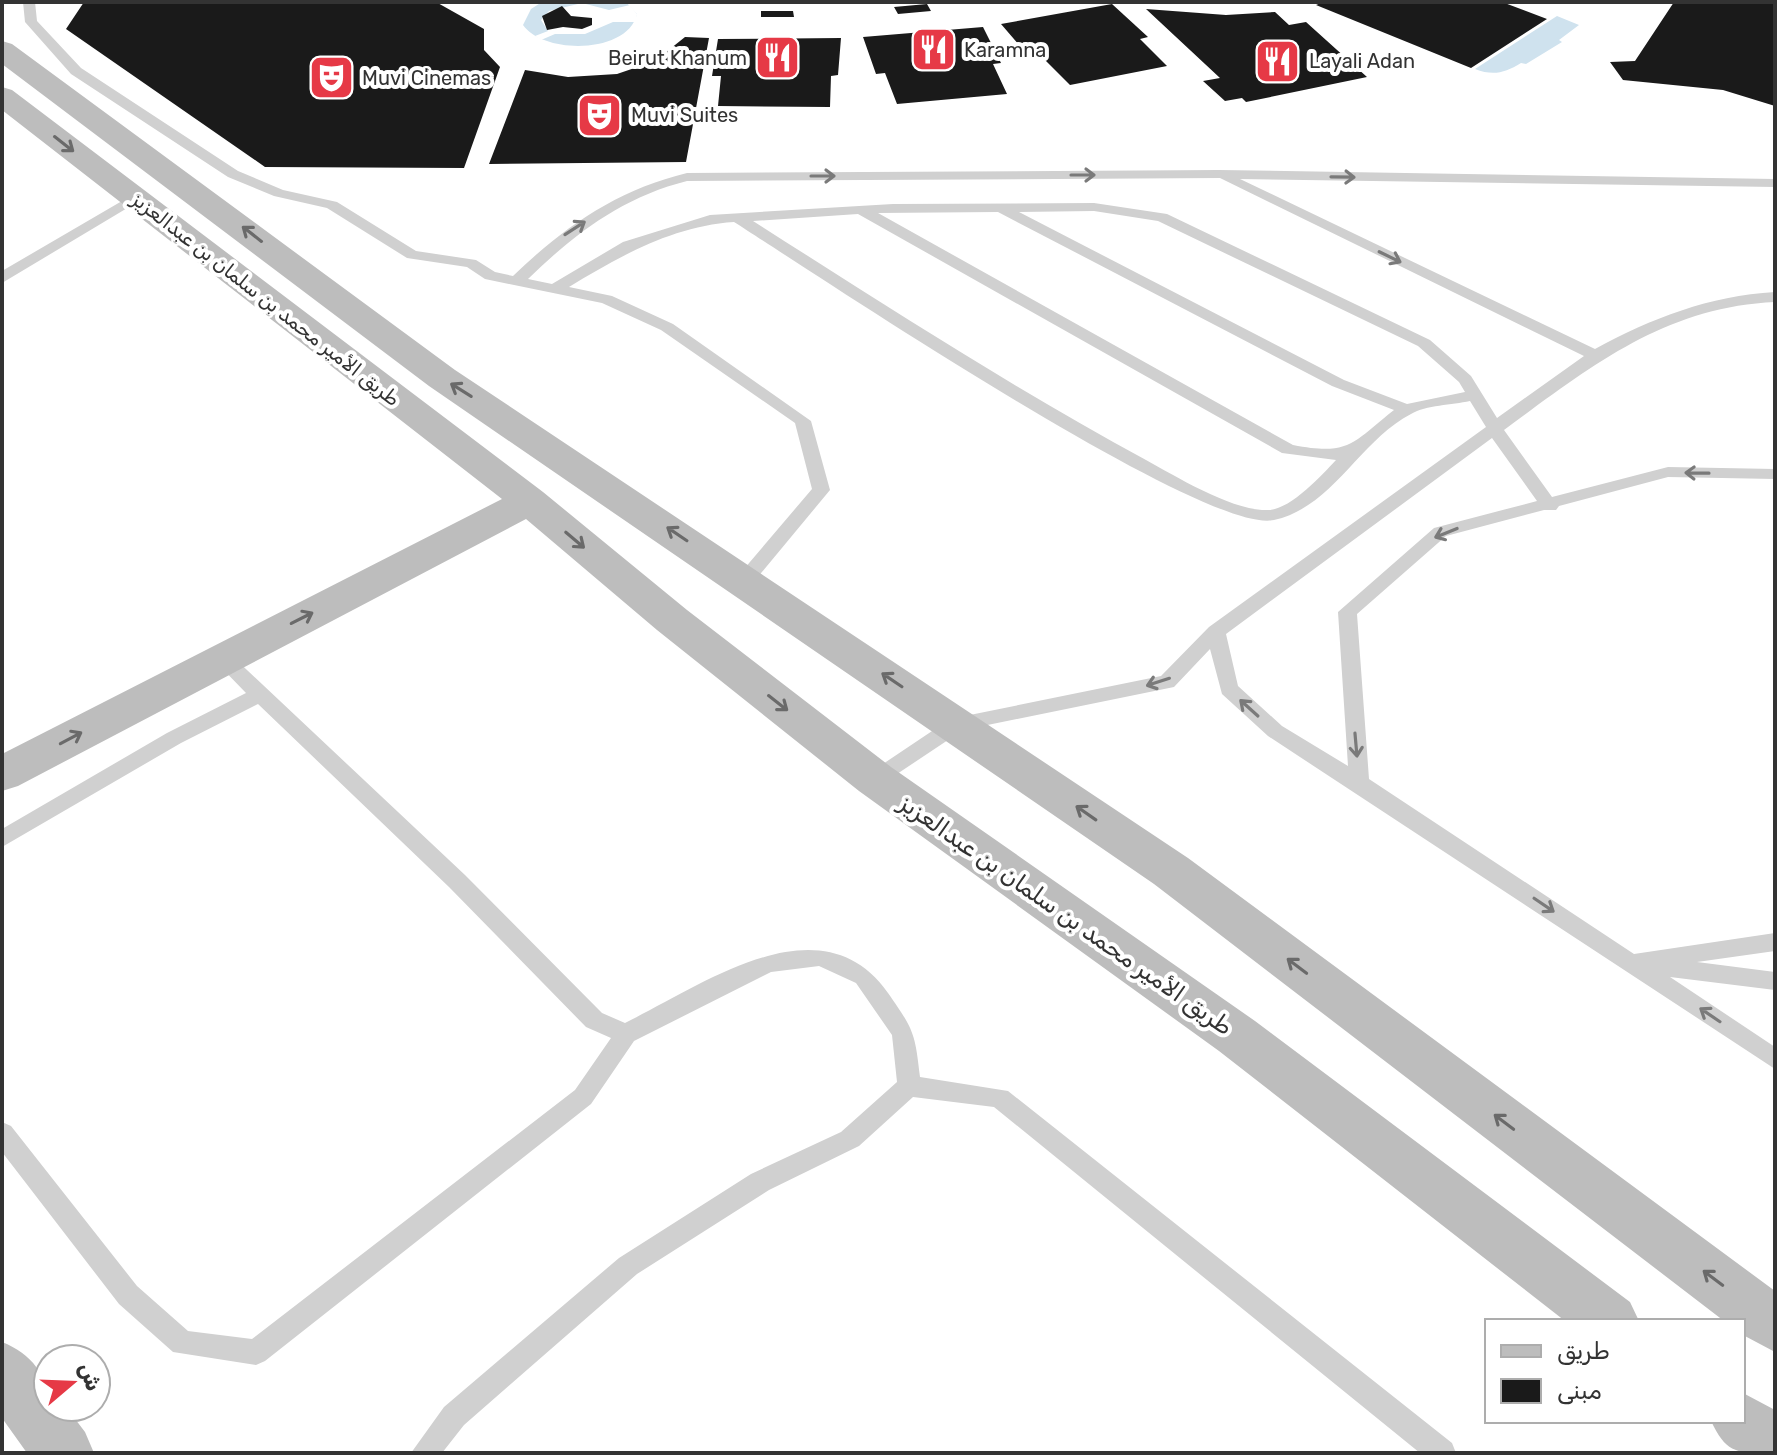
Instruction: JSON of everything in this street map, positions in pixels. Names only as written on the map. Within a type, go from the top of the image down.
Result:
[{"type":"street","points":[[2,50],[442,378],[745,580],[1171,871],[1775,1325]]},
{"type":"street","name":"طريق الأمير محمد بن سلمان بن عبدالعزيز","points":[[2,96],[529,501],[672,620],[875,779],[1237,1036],[1607,1319]]},
{"type":"street","points":[[2,774],[529,501]]},
{"type":"street","points":[[2,1370],[64,1453]]},
{"type":"street","points":[[1744,1423],[1775,1447]]},
{"type":"lane","points":[[29,2],[31,22],[76,71],[233,174],[279,193],[332,205],[412,255],[471,263],[490,276],[606,299],[667,327],[803,421],[821,490],[745,580]]},
{"type":"lane","points":[[518,280],[564,234],[605,209],[656,183],[687,177],[1219,174],[1775,183]]},
{"type":"lane","points":[[1219,174],[1595,355]]},
{"type":"lane","points":[[2,278],[134,198]]},
{"type":"lane","points":[[556,288],[628,245],[710,219],[861,210],[1094,207],[1162,217],[1424,343],[1465,379],[1494,429],[1550,506]]},
{"type":"lane","points":[[1001,208],[1338,383],[1406,409]]},
{"type":"lane","points":[[861,210],[1288,449],[1330,458],[1350,455]]},
{"type":"lane","points":[[738,218],[981,371],[1137,462],[1233,510],[1268,517],[1295,505],[1325,483],[1350,455],[1406,409],[1474,395]]},
{"type":"lane","points":[[875,779],[957,724],[1167,682],[1216,632],[1595,355],[1660,321],[1697,308],[1775,297]]},
{"type":"lane","points":[[1359,783],[1347,612],[1440,532],[1550,506],[1668,472],[1775,474]]},
{"type":"lane","points":[[1216,632],[1229,689],[1275,731],[1359,783],[1775,1059]]},
{"type":"lane","points":[[223,659],[457,881],[594,1020],[626,1034]]},
{"type":"lane","points":[[2,839],[174,738],[260,694]]},
{"type":"lane","points":[[1632,963],[1775,942]]},
{"type":"lane","points":[[2,1133],[128,1295],[182,1343],[256,1352],[583,1097],[626,1034],[768,963],[821,957],[864,977],[903,1033],[909,1086]]},
{"type":"lane","points":[[1632,963],[1775,981]]},
{"type":"lane","points":[[425,1453],[454,1416],[628,1266],[760,1182],[850,1139],[909,1086],[1000,1098],[1442,1453]]},
{"type":"water","points":[[542,2],[626,2],[637,14],[630,27],[618,37],[584,46],[566,45],[548,42],[523,25],[531,9]]},
{"type":"water","points":[[1557,16],[1579,25],[1559,40],[1562,42],[1526,64],[1521,63],[1504,71],[1493,73],[1475,69]]},
{"type":"pier","points":[[582,3],[609,10],[630,5],[637,14],[636,22],[613,22],[585,34],[555,34],[541,40],[535,36],[548,31],[541,20],[549,11]]},
{"type":"building","points":[[84,2],[436,2],[484,29],[484,50],[500,67],[464,168],[265,167],[66,29]]},
{"type":"building","points":[[1323,2],[1502,2],[1547,19],[1471,68],[1316,5]]},
{"type":"building","points":[[1674,2],[1775,2],[1775,106],[1723,90],[1623,80],[1610,62],[1635,61]]},
{"type":"building","points":[[927,4],[931,11],[898,14],[894,7]]},
{"type":"building","points":[[1112,4],[1148,37],[1140,39],[1167,66],[1070,85],[1042,57],[1031,59],[1001,24]]},
{"type":"building","points":[[562,6],[571,16],[592,18],[592,25],[582,29],[563,27],[547,30],[542,16]]},
{"type":"building","points":[[1146,9],[1226,15],[1275,12],[1289,25],[1306,22],[1367,77],[1246,102],[1242,98],[1225,101],[1203,81],[1220,78]]},
{"type":"building","points":[[761,11],[793,11],[794,17],[761,17]]},
{"type":"building","points":[[983,27],[1001,63],[993,64],[1007,94],[897,104],[885,73],[876,74],[863,37]]},
{"type":"building","points":[[685,37],[709,38],[686,162],[489,164],[525,70],[568,77],[617,74],[655,61]]},
{"type":"building","points":[[841,38],[838,75],[831,76],[830,107],[718,106],[721,76],[712,76],[718,39]]},
{"type":"place","name":"Karamna","points":[[933,50]]},
{"type":"place","name":"Beirut Khanum","points":[[778,58]]},
{"type":"place","name":"Layali Adan","points":[[1278,61]]},
{"type":"place","name":"Muvi Cinemas","points":[[331,78]]},
{"type":"place","name":"Muvi Suites","points":[[600,115]]}]
